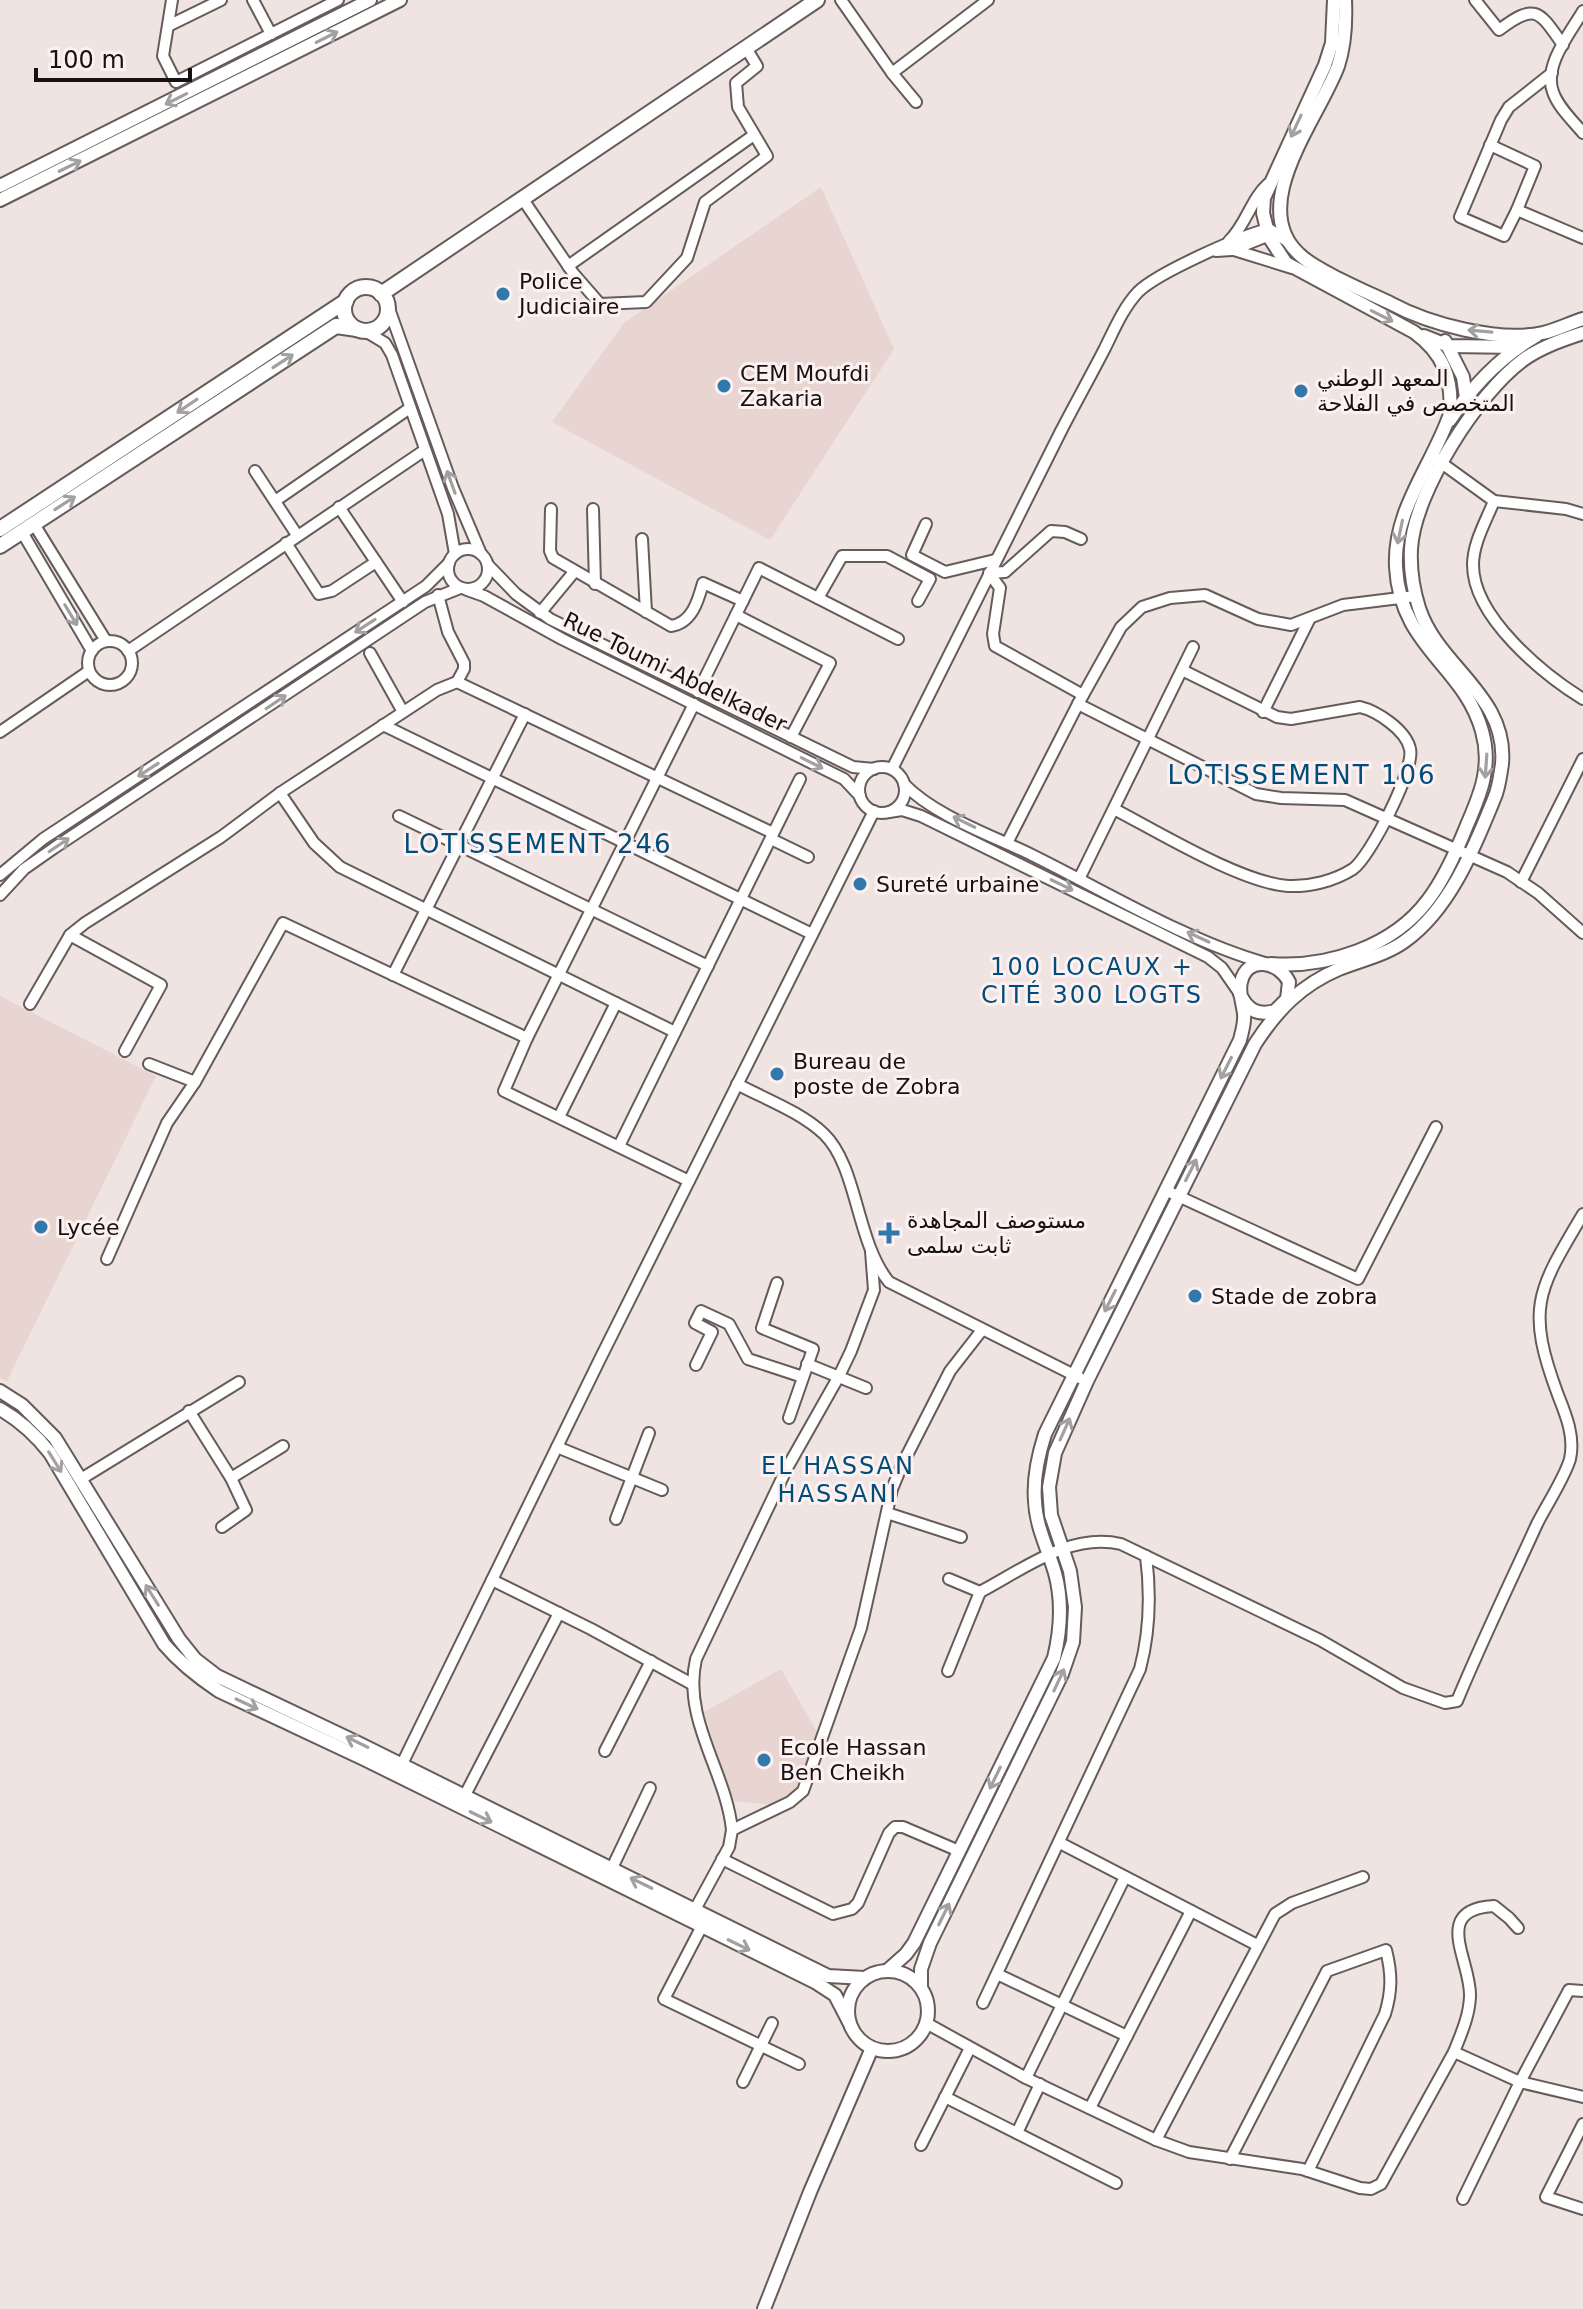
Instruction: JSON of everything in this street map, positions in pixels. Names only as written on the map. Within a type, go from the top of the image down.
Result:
[{"type":"main road","points":[[384,298],[522,198],[817,0]]},
{"type":"main road","points":[[361,330],[345,316],[350,294],[362,287],[369,287],[384,298]]},
{"type":"main road","points":[[0,546],[336,326],[372,330],[384,321],[384,298]]},
{"type":"main road","points":[[0,529],[346,301]]},
{"type":"street","points":[[172,0],[163,38],[163,56],[176,82],[338,0]]},
{"type":"street","points":[[168,26],[221,0]]},
{"type":"street","points":[[253,0],[271,34]]},
{"type":"street","points":[[0,186],[370,0]]},
{"type":"street","points":[[0,200],[400,0]]},
{"type":"street","points":[[841,0],[916,102]]},
{"type":"street","points":[[892,73],[988,0]]},
{"type":"street","points":[[1293,269],[1277,253],[1264,198],[1325,65],[1332,43],[1334,0]]},
{"type":"street","points":[[1272,230],[1285,180],[1337,66],[1344,40],[1345,0]]},
{"type":"street","points":[[1475,0],[1499,30],[1525,12],[1542,15],[1563,45]]},
{"type":"street","points":[[1583,11],[1563,45],[1552,73],[1552,91],[1583,133]]},
{"type":"street","points":[[522,198],[568,266],[600,304],[646,302],[687,258],[705,202],[767,156],[738,107],[736,83],[757,66],[746,48]]},
{"type":"street","points":[[1490,145],[1535,166],[1504,236],[1460,217],[1490,145],[1509,107],[1552,73]]},
{"type":"street","points":[[568,266],[754,135]]},
{"type":"street","points":[[1230,247],[1268,184]]},
{"type":"street","points":[[1517,210],[1583,238]]},
{"type":"street","points":[[1272,230],[1301,257],[1422,318],[1466,330],[1544,339]]},
{"type":"street","points":[[892,769],[995,560],[1110,337],[1135,296],[1146,285],[1167,273],[1272,230]]},
{"type":"street","points":[[1230,247],[1293,269],[1414,332],[1449,346],[1517,347],[1583,333]]},
{"type":"street","points":[[0,895],[24,869],[54,848],[438,595],[482,585],[488,565],[453,488],[384,298]]},
{"type":"street","points":[[1422,318],[1449,346],[1463,377],[1467,395],[1460,432]]},
{"type":"street","points":[[888,1970],[914,1943],[1054,1658],[1061,1612],[1059,1592],[1037,1521],[1034,1480],[1045,1434],[1240,1040],[1244,1023],[1239,986],[1247,970],[1254,965],[1329,960],[1381,940],[1399,929],[1428,901],[1457,849],[1482,791],[1487,770],[1482,729],[1472,705],[1407,618],[1401,598],[1396,567],[1406,507],[1437,459],[1501,378],[1544,339],[1583,319]]},
{"type":"street","points":[[361,330],[385,343],[448,514],[452,558],[450,579],[464,589]]},
{"type":"street","points":[[889,812],[901,803],[904,784],[892,769],[874,769],[861,780],[860,796],[867,807],[874,811],[889,812],[902,810],[921,816],[1208,957],[1222,968],[1249,1009],[1257,1013],[1266,1014],[1282,1007],[1301,990],[1329,974],[1404,942],[1422,927],[1438,908],[1470,854],[1496,795],[1503,753],[1495,716],[1481,694],[1427,629],[1416,596],[1411,546],[1437,459],[1451,397],[1449,377],[1441,357],[1414,332]]},
{"type":"street","points":[[1445,427],[1482,377],[1517,347]]},
{"type":"street","points":[[275,501],[410,408]]},
{"type":"street","points":[[128,651],[425,450]]},
{"type":"street","points":[[1437,459],[1494,501],[1566,509],[1583,514]]},
{"type":"street","points":[[255,471],[297,535]]},
{"type":"street","points":[[1494,501],[1475,547],[1473,565],[1480,597],[1520,648],[1549,676],[1583,699]]},
{"type":"street","points":[[339,507],[403,602]]},
{"type":"street","points":[[551,509],[550,551],[553,558],[671,626],[679,625],[696,608],[703,583],[743,601]]},
{"type":"street","points":[[593,509],[595,584]]},
{"type":"street","points":[[926,524],[912,555],[945,572],[995,560]]},
{"type":"street","points":[[28,528],[106,641]]},
{"type":"street","points":[[28,528],[92,651]]},
{"type":"street","points":[[989,573],[1005,572],[1051,531],[1065,532],[1081,539]]},
{"type":"street","points":[[642,539],[646,612]]},
{"type":"street","points":[[286,543],[319,594],[332,591],[376,562]]},
{"type":"street","points":[[0,875],[43,839],[426,586],[452,558],[468,549],[481,554]]},
{"type":"street","points":[[818,598],[842,556],[887,556],[930,579],[918,601]]},
{"type":"street","name":"Rue Toumi Abdelkader","points":[[488,565],[540,613],[853,767],[874,769]]},
{"type":"street","points":[[698,692],[759,568],[898,639]]},
{"type":"street","points":[[540,613],[574,572]]},
{"type":"street","points":[[989,573],[1000,588],[993,634],[995,646],[1147,741],[1256,794],[1345,800],[1470,854],[1507,872],[1583,933]]},
{"type":"street","name":"Rue Toumi Abdelkader","points":[[464,589],[484,596],[562,639],[844,779],[860,796]]},
{"type":"street","points":[[30,1004],[70,935],[85,923],[221,837],[280,793],[403,712],[437,690],[457,682],[464,663],[448,632],[438,595]]},
{"type":"street","points":[[1007,843],[1121,627],[1142,607],[1170,598],[1205,595],[1240,613],[1278,625],[1291,625],[1343,605],[1416,596]]},
{"type":"street","points":[[736,615],[830,663],[791,737]]},
{"type":"street","points":[[1263,712],[1310,618]]},
{"type":"street","points":[[106,641],[119,643],[128,651],[132,665],[120,683],[105,685],[89,671],[92,651],[106,641]]},
{"type":"street","points":[[1079,879],[1193,647]]},
{"type":"street","points":[[370,653],[403,712]]},
{"type":"street","points":[[1114,809],[1240,872],[1286,886],[1324,882],[1354,868],[1369,851],[1387,818],[1409,767],[1411,750],[1403,736],[1385,719],[1360,707],[1291,719],[1263,712],[1182,670]]},
{"type":"street","points":[[0,732],[89,671]]},
{"type":"street","points":[[457,682],[657,777],[808,857]]},
{"type":"street","points":[[689,1181],[504,1091],[527,1038],[694,704]]},
{"type":"street","points":[[393,975],[525,714]]},
{"type":"street","points":[[383,725],[812,934]]},
{"type":"street","points":[[1521,882],[1583,759]]},
{"type":"street","points":[[619,1146],[800,779]]},
{"type":"street","points":[[904,784],[923,802],[1079,879],[1220,948],[1279,968],[1289,982],[1287,999],[1255,1044],[1063,1433],[1051,1472],[1051,1515],[1070,1571],[1074,1598],[1075,1624],[1068,1657],[930,1943],[921,1969],[921,1987]]},
{"type":"street","points":[[280,793],[327,857],[340,867],[675,1032]]},
{"type":"street","points":[[402,1764],[874,811]]},
{"type":"street","points":[[399,816],[708,966]]},
{"type":"street","points":[[107,1259],[167,1123],[195,1082],[283,923],[527,1038]]},
{"type":"street","points":[[70,935],[161,985],[125,1051]]},
{"type":"street","points":[[559,1117],[616,1003]]},
{"type":"street","points":[[149,1064],[195,1082]]},
{"type":"street","points":[[737,1084],[813,1125],[832,1143],[843,1165],[881,1273],[900,1290],[1087,1381]]},
{"type":"street","points":[[1165,1190],[1358,1279],[1436,1127]]},
{"type":"street","points":[[948,1671],[980,1592],[1062,1548],[1092,1540],[1106,1540],[1121,1544],[1320,1640],[1403,1688],[1445,1703],[1457,1701],[1541,1515],[1570,1460],[1569,1424],[1551,1376],[1538,1327],[1540,1297],[1551,1267],[1583,1214]]},
{"type":"street","points":[[692,1915],[729,1847],[732,1830],[695,1711],[692,1684],[696,1659],[787,1468],[839,1376],[871,1296],[874,1275],[871,1251]]},
{"type":"street","points":[[777,1283],[762,1328],[813,1349],[789,1418]]},
{"type":"street","points":[[871,1296],[884,1289],[900,1290]]},
{"type":"street","points":[[696,1365],[712,1332],[695,1323],[701,1311],[729,1324],[748,1359],[803,1377]]},
{"type":"street","points":[[732,1830],[790,1802],[803,1791],[861,1628],[892,1489],[950,1371],[982,1330]]},
{"type":"street","points":[[807,1364],[866,1388]]},
{"type":"street","points":[[81,1479],[239,1382]]},
{"type":"street","points":[[0,1391],[40,1420],[55,1438],[179,1639],[195,1659],[217,1676],[612,1868],[692,1915],[702,1926],[815,1982],[835,1995],[855,2035],[872,2048],[891,2051],[905,2048],[917,2040],[926,2023],[927,2000],[921,1987],[911,1977],[888,1970],[871,1974],[850,1995],[847,2008],[849,2022]]},
{"type":"street","points":[[0,1409],[35,1433],[50,1453],[164,1644],[179,1662],[199,1678],[219,1691],[692,1915],[828,1976],[865,1978]]},
{"type":"street","points":[[189,1411],[231,1478],[246,1510],[222,1527]]},
{"type":"street","points":[[616,1519],[649,1433]]},
{"type":"street","points":[[231,1478],[283,1446]]},
{"type":"street","points":[[557,1447],[662,1490]]},
{"type":"street","points":[[887,1513],[961,1537]]},
{"type":"street","points":[[983,2003],[1140,1669],[1150,1613],[1146,1556]]},
{"type":"street","points":[[949,1579],[980,1592]]},
{"type":"street","points":[[492,1580],[692,1684]]},
{"type":"street","points":[[465,1795],[559,1613]]},
{"type":"street","points":[[605,1751],[651,1661]]},
{"type":"street","points":[[612,1868],[650,1788]]},
{"type":"street","points":[[722,1859],[833,1914],[852,1909],[858,1903],[889,1833],[895,1827],[903,1827],[959,1851]]},
{"type":"street","points":[[1060,1843],[1257,1945]]},
{"type":"street","points":[[1026,2078],[1125,1877]]},
{"type":"street","points":[[1156,2140],[1275,1914],[1282,1908],[1363,1877]]},
{"type":"street","points":[[926,2023],[1026,2078],[1156,2140],[1189,2152],[1308,2171],[1371,2189],[1381,2184],[1454,2052],[1466,2022],[1470,1996],[1467,1968],[1456,1934],[1458,1926],[1472,1912],[1494,1906],[1518,1928]]},
{"type":"street","points":[[1090,2108],[1191,1911]]},
{"type":"street","points":[[702,1926],[664,1999],[799,2064]]},
{"type":"street","points":[[1230,2159],[1327,1971],[1386,1950],[1392,1974],[1385,2014],[1308,2171]]},
{"type":"street","points":[[997,1974],[1127,2036]]},
{"type":"street","points":[[1463,2199],[1569,1990],[1583,1991]]},
{"type":"street","points":[[743,2082],[772,2023]]},
{"type":"street","points":[[764,2309],[872,2048]]},
{"type":"street","points":[[921,2145],[970,2048]]},
{"type":"street","points":[[1454,2052],[1520,2082],[1583,2097]]},
{"type":"street","points":[[1017,2133],[1040,2084]]},
{"type":"street","points":[[945,2097],[1116,2183]]},
{"type":"street","points":[[1583,2124],[1546,2197],[1583,2209]]},
{"type":"shaded area","name":"CEM Moufdi Zakaria","points":[[821,187],[894,349],[770,540],[552,422],[624,323]]},
{"type":"shaded area","name":"Lycée","points":[[0,996],[156,1076],[7,1381],[0,1378]]},
{"type":"shaded area","name":"Ecole Hassan Ben Cheikh","points":[[781,1669],[817,1732],[799,1788],[796,1793],[771,1805],[735,1801],[731,1798],[704,1712]]},
{"type":"place","name":"Police Judiciaire","points":[[503,294]]},
{"type":"place","name":"CEM Moufdi Zakaria","points":[[724,386]]},
{"type":"place","name":"المعهد الوطني المتخصص في الفلاحة","points":[[1301,391]]},
{"type":"place","name":"Sureté urbaine","points":[[860,884]]},
{"type":"place","name":"Bureau de poste de Zobra","points":[[777,1074]]},
{"type":"place","name":"Lycée","points":[[41,1227]]},
{"type":"place","name":"مستوصف المجاهدة ثابت سلمى","points":[[889,1233]]},
{"type":"place","name":"Stade de zobra","points":[[1195,1296]]},
{"type":"place","name":"Ecole Hassan Ben Cheikh","points":[[764,1760]]},
{"type":"district","name":"LOTISSEMENT 106","points":[[1302,775]]},
{"type":"district","name":"LOTISSEMENT 246","points":[[538,844]]},
{"type":"district","name":"100 LOCAUX + CITÉ 300 LOGTS","points":[[1092,981]]},
{"type":"district","name":"EL HASSAN HASSANI","points":[[838,1480]]}]
